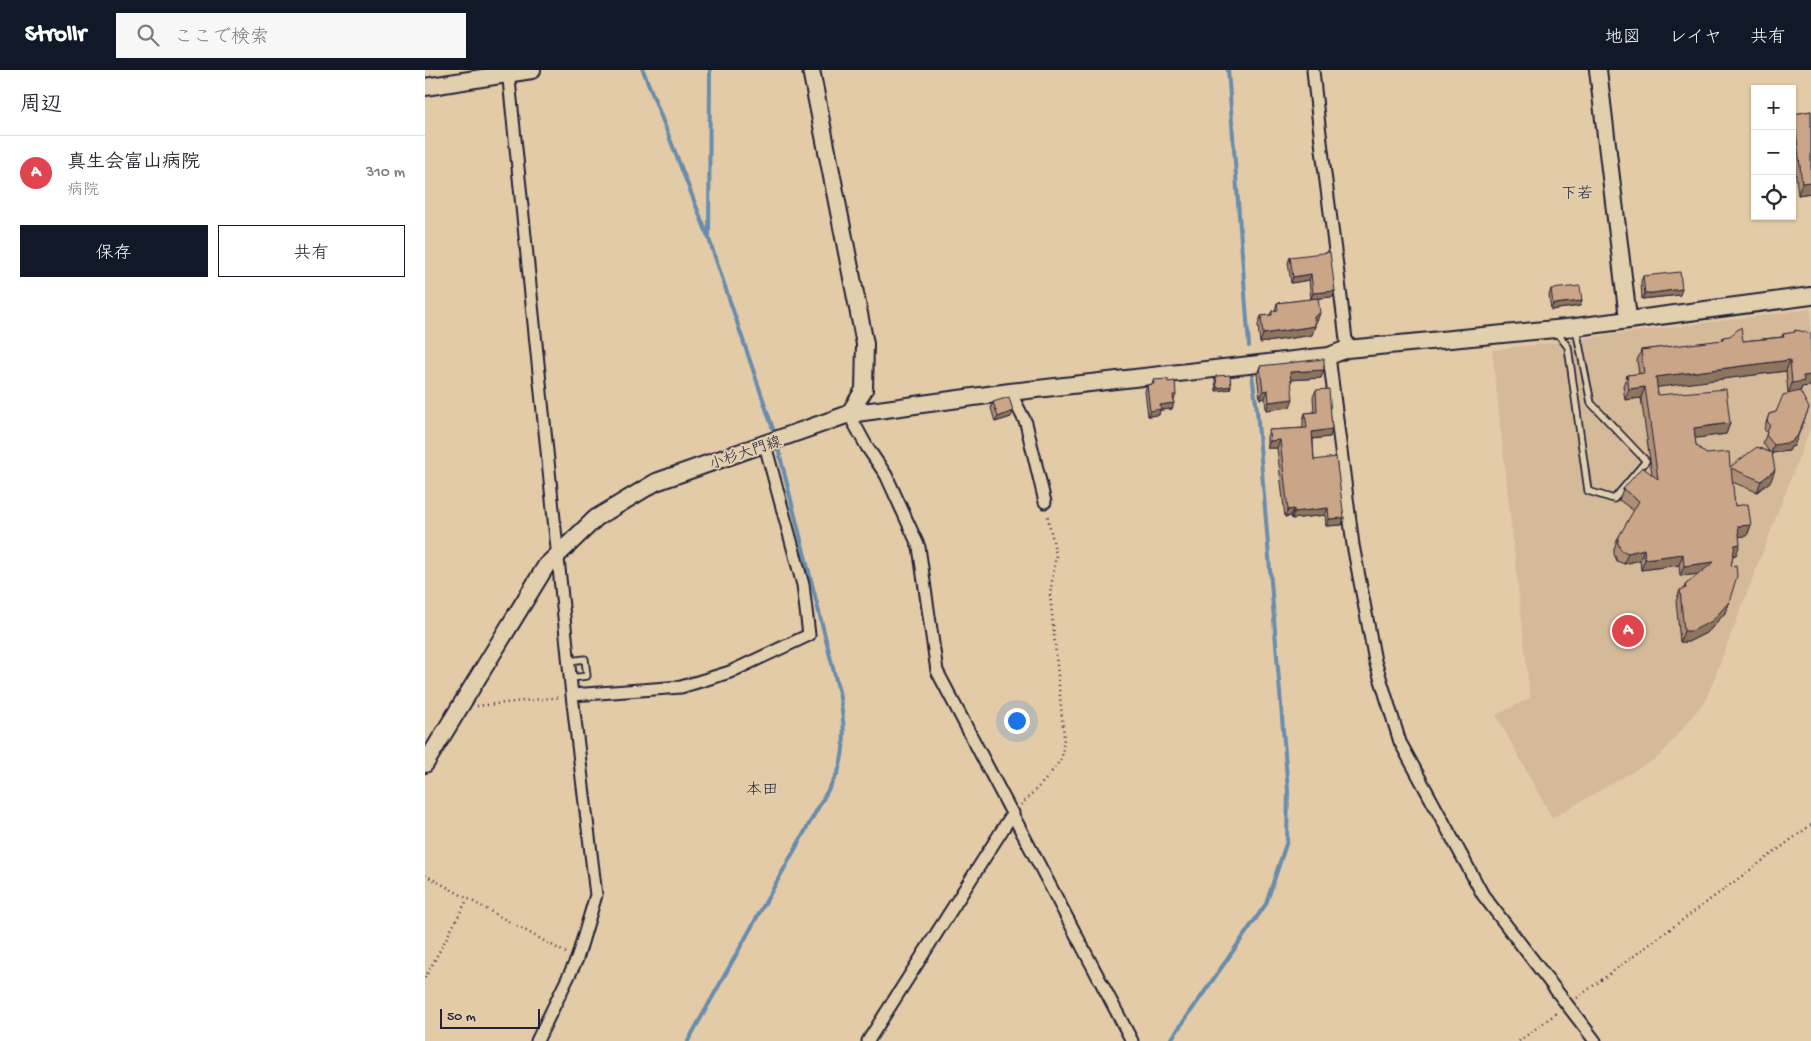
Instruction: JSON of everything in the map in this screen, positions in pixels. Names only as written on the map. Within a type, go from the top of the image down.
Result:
[{"type":"street","points":[[425,87],[508,72],[532,70]]},
{"type":"street","points":[[811,70],[865,344],[865,390],[849,414],[867,447],[886,475],[919,547],[928,620],[937,670],[1132,1041]]},
{"type":"street","points":[[1313,70],[1322,159],[1334,228],[1347,349]]},
{"type":"street","points":[[1597,70],[1628,318]]},
{"type":"street","points":[[508,72],[569,661],[596,895],[577,959],[537,1041]]},
{"type":"street","name":"小杉大門線","points":[[425,764],[531,587],[558,553],[596,518],[657,482],[849,414],[1010,392],[1329,356],[1347,349],[1576,327],[1628,318],[1811,296]]},
{"type":"street","points":[[1329,356],[1353,545],[1375,661],[1400,742],[1483,895],[1569,1004],[1595,1041]]},
{"type":"street","points":[[1010,392],[1026,423],[1045,502]]},
{"type":"street","points":[[573,695],[681,687],[730,672],[809,636],[803,585],[765,445]]},
{"type":"street","points":[[868,1041],[1013,814]]},
{"type":"lane","points":[[1557,328],[1558,334],[1568,347],[1588,490],[1614,499],[1646,461],[1591,404],[1576,327]]},
{"type":"lane","points":[[569,661],[585,659],[587,676],[571,678]]},
{"type":"path","points":[[1013,814],[1046,779],[1062,758],[1063,737],[1051,594],[1056,555],[1045,502]]},
{"type":"path","points":[[458,708],[573,695]]},
{"type":"path","points":[[1519,1041],[1811,825]]},
{"type":"path","points":[[425,876],[577,959]]},
{"type":"path","points":[[425,978],[467,899]]},
{"type":"shaded area","points":[[1811,309],[1811,426],[1706,700],[1660,756],[1552,818],[1496,715],[1530,698],[1492,350]]},
{"type":"building","points":[[1811,111],[1811,182],[1802,183],[1796,131],[1796,114]]},
{"type":"building","points":[[1330,252],[1335,291],[1313,293],[1311,274],[1293,277],[1290,257]]},
{"type":"building","points":[[1680,272],[1682,289],[1645,294],[1643,276]]},
{"type":"building","points":[[1580,286],[1582,301],[1553,304],[1551,289]]},
{"type":"building","points":[[1318,298],[1320,313],[1314,317],[1315,326],[1263,334],[1261,316],[1272,315],[1272,311],[1278,310],[1277,303]]},
{"type":"building","points":[[1741,327],[1743,341],[1784,337],[1783,334],[1795,332],[1795,330],[1811,333],[1811,375],[1803,376],[1804,381],[1792,383],[1790,360],[1656,377],[1658,395],[1726,389],[1730,423],[1694,428],[1696,445],[1706,454],[1729,452],[1730,467],[1757,447],[1772,453],[1775,470],[1761,481],[1731,468],[1735,506],[1748,504],[1751,525],[1738,526],[1740,544],[1735,545],[1731,566],[1736,565],[1737,576],[1729,602],[1712,621],[1692,631],[1684,631],[1680,590],[1686,588],[1685,585],[1714,562],[1684,566],[1683,554],[1645,559],[1644,549],[1628,553],[1621,550],[1618,543],[1618,538],[1639,501],[1623,489],[1642,467],[1658,479],[1645,387],[1629,389],[1627,375],[1644,373],[1641,350],[1723,340],[1723,337],[1730,336]]},
{"type":"building","points":[[1324,359],[1324,370],[1290,372],[1293,399],[1269,402],[1268,390],[1263,391],[1260,366]]},
{"type":"building","points":[[1230,375],[1231,386],[1217,388],[1216,376]]},
{"type":"building","points":[[1168,379],[1168,382],[1175,381],[1176,395],[1173,395],[1174,403],[1160,405],[1161,409],[1150,411],[1147,385],[1154,384],[1153,380]]},
{"type":"building","points":[[1329,389],[1332,429],[1312,432],[1314,460],[1336,457],[1344,518],[1329,519],[1328,508],[1294,512],[1294,509],[1288,510],[1280,440],[1270,441],[1269,430],[1307,428],[1305,413],[1317,412],[1316,390]]},
{"type":"building","points":[[1800,391],[1809,408],[1797,437],[1792,442],[1774,445],[1766,435],[1770,425],[1767,421],[1769,414],[1776,412],[1783,395]]},
{"type":"building","points":[[1009,397],[1013,411],[998,417],[993,402]]},
{"type":"waterway","points":[[643,70],[709,239],[775,435]]},
{"type":"waterway","points":[[709,237],[710,70]]},
{"type":"waterway","points":[[1228,70],[1249,346]]},
{"type":"waterway","points":[[1170,1041],[1266,904],[1287,841],[1288,791],[1257,410],[1252,375]]},
{"type":"waterway","points":[[688,1041],[838,772],[843,752],[843,722],[839,692],[777,444]]},
{"type":"place","name":"真生会富山病院","points":[[1628,631]]},
{"type":"district","name":"下若","points":[[1577,192]]},
{"type":"district","name":"本田","points":[[762,788]]}]
